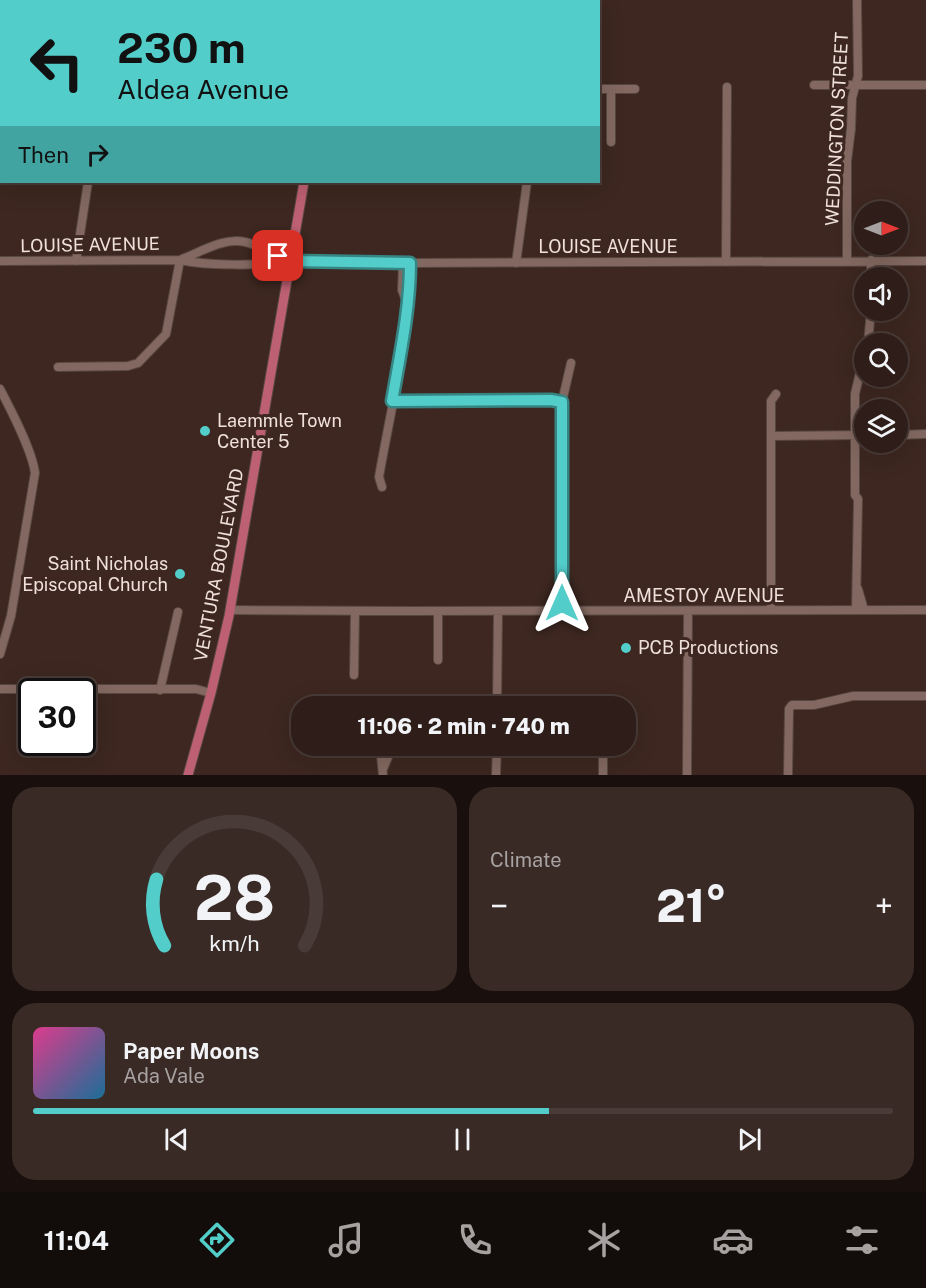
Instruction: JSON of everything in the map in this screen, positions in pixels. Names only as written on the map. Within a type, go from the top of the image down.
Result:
[{"type":"main road","name":"VENTURA BOULEVARD","points":[[188,775],[211,693],[230,610],[304,183]]},
{"type":"street","name":"WEDDINGTON STREET","points":[[847,260],[847,161],[852,98],[856,85],[857,0]]},
{"type":"street","points":[[814,85],[926,85]]},
{"type":"street","points":[[726,262],[727,87]]},
{"type":"street","points":[[600,89],[635,89]]},
{"type":"street","points":[[611,142],[612,89]]},
{"type":"street","points":[[76,261],[88,183]]},
{"type":"street","points":[[516,263],[527,183]]},
{"type":"street","name":"LOUISE AVENUE","points":[[180,260],[220,243],[237,241],[253,244],[291,261]]},
{"type":"street","points":[[58,367],[134,366],[166,334],[180,260]]},
{"type":"street","name":"LOUISE AVENUE","points":[[0,261],[180,260],[231,264],[291,261],[406,263],[926,261]]},
{"type":"street","points":[[871,260],[871,267]]},
{"type":"street","points":[[382,487],[379,477],[405,329],[407,303],[402,290],[406,263]]},
{"type":"street","points":[[561,611],[562,402],[571,363]]},
{"type":"street","points":[[0,389],[21,432],[35,473],[11,616],[0,654]]},
{"type":"street","points":[[771,610],[771,401],[776,394]]},
{"type":"street","points":[[392,401],[551,400],[562,402]]},
{"type":"street","points":[[908,435],[926,434]]},
{"type":"street","points":[[771,436],[854,435]]},
{"type":"street","points":[[858,453],[855,495],[858,499],[857,588],[860,610]]},
{"type":"street","name":"AMESTOY AVENUE","points":[[230,610],[926,610]]},
{"type":"street","points":[[687,775],[688,610]]},
{"type":"street","points":[[354,675],[355,611]]},
{"type":"street","points":[[438,611],[438,660]]},
{"type":"street","points":[[497,696],[498,611]]},
{"type":"street","points":[[160,690],[178,612]]},
{"type":"street","points":[[0,689],[196,689],[211,693]]},
{"type":"street","points":[[788,775],[789,709],[792,705],[814,705],[853,696],[926,696]]},
{"type":"street","points":[[380,756],[383,772]]},
{"type":"street","points":[[383,772],[388,756]]},
{"type":"street","points":[[496,775],[497,756]]},
{"type":"street","points":[[603,756],[603,775]]},
{"type":"place","name":"Laemmle Town Center 5","points":[[205,431]]},
{"type":"place","name":"Saint Nicholas Episcopal Church","points":[[180,574]]},
{"type":"place","name":"PCB Productions","points":[[626,648]]},
{"type":"route","points":[[278,256],[291,261],[410,263],[410,295],[392,401],[551,400],[562,402],[562,603]]}]
